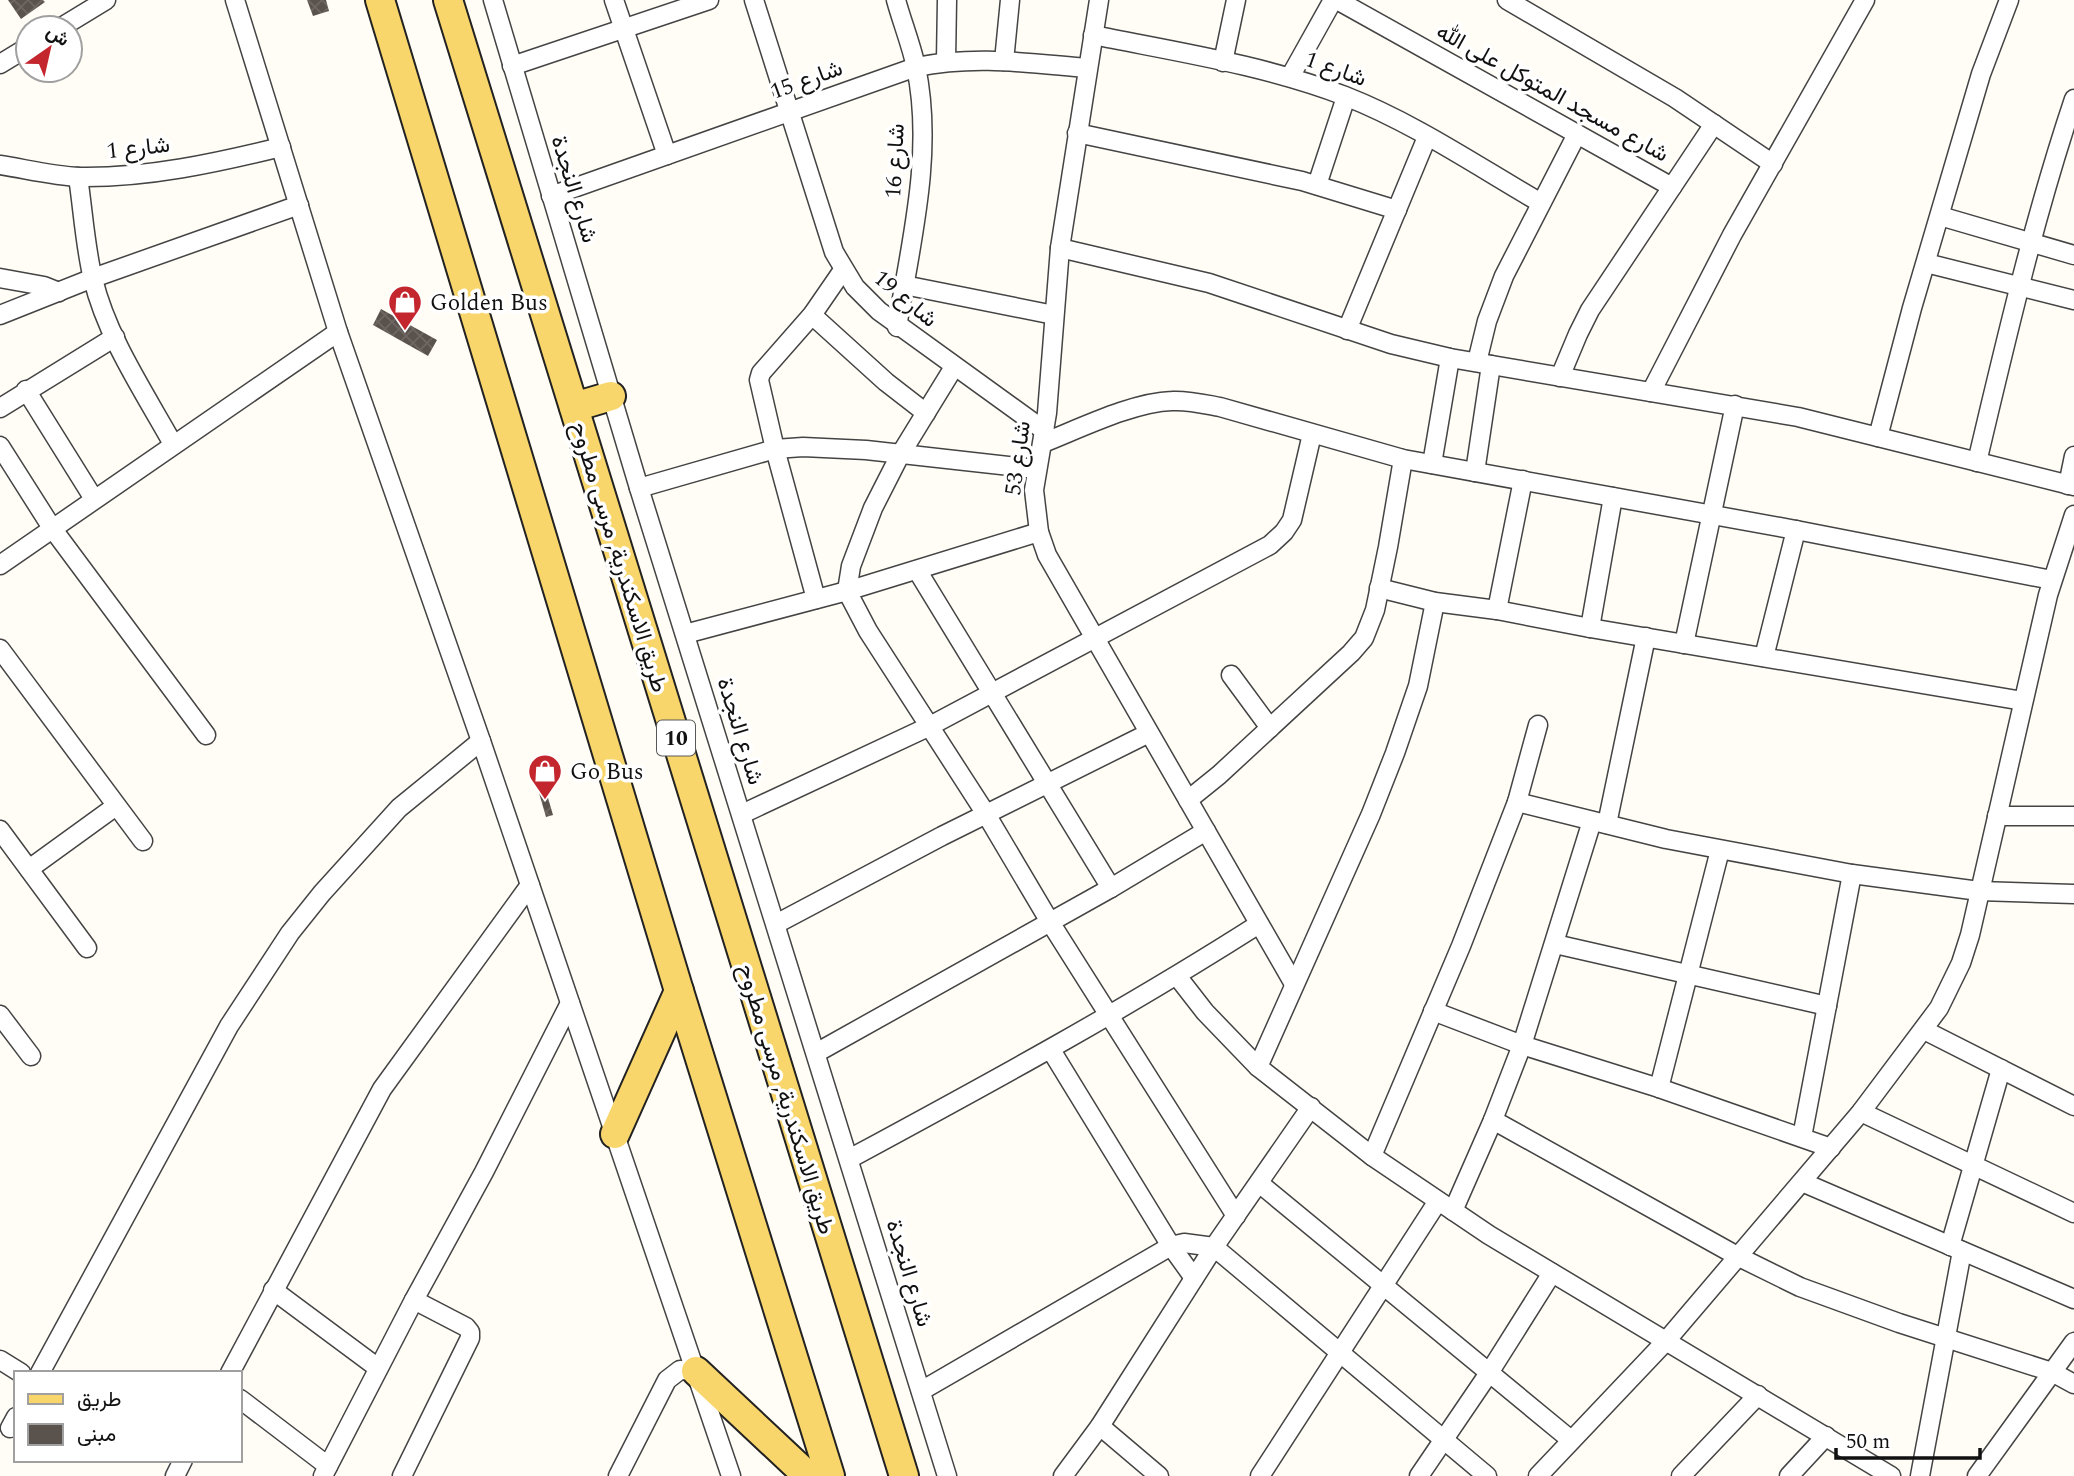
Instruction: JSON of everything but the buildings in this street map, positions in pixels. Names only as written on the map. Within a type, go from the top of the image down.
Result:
[{"type":"main road","points":[[380,0],[679,991],[830,1476]]},
{"type":"main road","name":"طريق الاسكندرية, مرسى مطروح","points":[[448,0],[904,1476]]},
{"type":"main road","points":[[574,407],[611,396]]},
{"type":"main road","points":[[614,1134],[679,991]]},
{"type":"main road","points":[[696,1371],[808,1476]]},
{"type":"street","points":[[83,14],[106,0]]},
{"type":"street","points":[[235,0],[338,332],[732,1476]]},
{"type":"street","name":"شارع النجدة","points":[[493,0],[639,488],[947,1476]]},
{"type":"street","points":[[614,0],[667,155]]},
{"type":"street","points":[[512,66],[709,0]]},
{"type":"street","name":"شارع 19","points":[[754,0],[834,253],[843,270],[855,287],[897,327],[954,367],[1044,437]]},
{"type":"street","name":"شارع 16","points":[[896,0],[916,67],[922,161],[897,327]]},
{"type":"street","points":[[946,61],[947,0]]},
{"type":"street","points":[[1004,61],[1010,0]]},
{"type":"street","name":"شارع 53","points":[[1098,0],[1060,248],[1044,437],[1034,490],[1039,532],[1047,555],[1294,984]]},
{"type":"street","points":[[1223,62],[1236,0]]},
{"type":"street","points":[[1290,77],[1335,0]]},
{"type":"street","name":"شارع مسجد المتوكل على الله","points":[[1335,0],[1672,187]]},
{"type":"street","points":[[1507,0],[1675,98],[1773,164]]},
{"type":"street","points":[[1651,393],[1701,292],[1865,0]]},
{"type":"street","points":[[1878,437],[1981,74],[2009,0]]},
{"type":"street","name":"شارع 1","points":[[1093,35],[1290,77],[1346,97],[1383,113],[1541,203]]},
{"type":"street","name":"شارع 15","points":[[551,196],[916,67],[976,59],[1087,68]]},
{"type":"street","points":[[1317,185],[1346,97]]},
{"type":"street","points":[[1977,462],[2045,186],[2074,99]]},
{"type":"street","points":[[1560,377],[1590,310],[1714,124]]},
{"type":"street","points":[[1077,133],[1317,185],[1397,210]]},
{"type":"street","points":[[1475,472],[1484,364],[1494,300],[1577,134]]},
{"type":"street","points":[[1347,330],[1427,137]]},
{"type":"street","name":"شارع 1","points":[[0,165],[78,177],[202,164],[281,147]]},
{"type":"street","points":[[78,177],[93,278],[115,337],[173,444]]},
{"type":"street","points":[[0,314],[299,205]]},
{"type":"street","points":[[1940,216],[2074,255]]},
{"type":"street","points":[[1060,248],[1209,283],[1391,344],[1450,358],[1798,417],[2071,486],[2074,456]]},
{"type":"street","points":[[1926,263],[2074,300]]},
{"type":"street","points":[[816,600],[759,380],[761,373],[812,315],[843,270]]},
{"type":"street","points":[[0,278],[44,286],[59,292]]},
{"type":"street","points":[[904,285],[1054,315]]},
{"type":"street","points":[[812,315],[886,382],[926,413]]},
{"type":"street","points":[[0,565],[338,332]]},
{"type":"street","points":[[0,408],[115,337]]},
{"type":"street","points":[[1432,464],[1450,358]]},
{"type":"street","points":[[954,367],[901,455],[860,538],[847,591],[868,631],[986,814],[1050,922],[1236,1216]]},
{"type":"street","points":[[26,390],[94,499]]},
{"type":"street","points":[[1044,437],[1143,405],[1170,401],[1220,407],[1403,459],[1796,530],[2052,580]]},
{"type":"street","points":[[1684,643],[1735,405]]},
{"type":"street","points":[[741,814],[993,694],[1270,545],[1292,520],[1312,434]]},
{"type":"street","points":[[0,446],[52,528],[206,735]]},
{"type":"street","points":[[639,488],[775,449],[833,447],[1036,469]]},
{"type":"street","points":[[1188,800],[1352,653],[1364,638],[1375,610],[1403,459]]},
{"type":"street","points":[[1497,610],[1522,480]]},
{"type":"street","points":[[1590,628],[1613,497]]},
{"type":"street","points":[[1547,1473],[1571,1440],[1666,1341],[1740,1257],[1861,1112],[1939,1008],[1961,963],[2052,580],[2074,515]]},
{"type":"street","points":[[1765,657],[1796,530]]},
{"type":"street","points":[[685,634],[816,600],[1039,532]]},
{"type":"street","points":[[917,570],[1111,888]]},
{"type":"street","points":[[1379,588],[1435,602],[1497,610],[2023,701]]},
{"type":"street","points":[[1258,1067],[1371,814],[1395,753],[1418,685],[1435,602]]},
{"type":"street","points":[[1260,1476],[1384,1285],[1445,1206],[1493,1120],[1600,822],[1646,637]]},
{"type":"street","points":[[0,649],[143,841]]},
{"type":"street","points":[[1231,675],[1270,728]]},
{"type":"street","points":[[1372,1156],[1517,802],[1538,725]]},
{"type":"street","points":[[776,924],[986,814],[1149,733]]},
{"type":"street","points":[[41,1371],[229,1026],[290,933],[322,893],[399,808],[481,741]]},
{"type":"street","points":[[1517,802],[1720,850],[1852,874],[1979,891],[2074,894]]},
{"type":"street","points":[[29,869],[116,806]]},
{"type":"street","points":[[1997,817],[2074,816]]},
{"type":"street","points":[[0,830],[88,948]]},
{"type":"street","points":[[816,1053],[1111,888],[1206,831]]},
{"type":"street","points":[[1659,1088],[1720,850]]},
{"type":"street","points":[[1801,1138],[1852,874]]},
{"type":"street","points":[[231,1371],[382,1089],[530,885]]},
{"type":"street","points":[[849,1159],[1051,1050],[1177,976],[1259,923]]},
{"type":"street","points":[[1555,944],[1827,1006]]},
{"type":"street","points":[[1177,976],[1205,1013],[1258,1067],[1372,1156],[1445,1206],[1552,1273],[1891,1476]]},
{"type":"street","points":[[242,1401],[326,1471],[570,1003]]},
{"type":"street","points":[[1433,1011],[1522,1045],[1659,1088],[1831,1148]]},
{"type":"street","points":[[0,1015],[31,1056]]},
{"type":"street","points":[[1924,1030],[2074,1106]]},
{"type":"street","points":[[1051,1050],[1171,1246],[1194,1278]]},
{"type":"street","points":[[1920,1476],[1946,1337],[1956,1248],[1973,1166],[2001,1069]]},
{"type":"street","points":[[1063,1476],[1100,1426],[1214,1247],[1311,1107]]},
{"type":"street","points":[[1861,1112],[2074,1213]]},
{"type":"street","points":[[1493,1120],[1740,1257],[1826,1297],[2052,1372],[2074,1384]]},
{"type":"street","points":[[1802,1182],[2074,1298]]},
{"type":"street","points":[[1259,1183],[1571,1440]]},
{"type":"street","points":[[921,1391],[1171,1246],[1184,1243],[1214,1247],[1487,1476]]},
{"type":"street","points":[[1419,1476],[1489,1373],[1552,1273]]},
{"type":"street","points":[[274,1290],[379,1368]]},
{"type":"street","points":[[402,1476],[470,1338],[466,1327],[414,1300]]},
{"type":"street","points":[[1977,1476],[2074,1342]]},
{"type":"street","points":[[0,1360],[18,1371]]},
{"type":"street","points":[[618,1476],[667,1380],[680,1370],[696,1371]]},
{"type":"street","points":[[1681,1476],[1758,1395]]},
{"type":"street","points":[[1100,1426],[1159,1476]]},
{"type":"street","points":[[1789,1476],[1826,1436]]},
{"type":"place","name":"Golden Bus","points":[[405,332]]},
{"type":"place","name":"Go Bus","points":[[545,801]]}]
